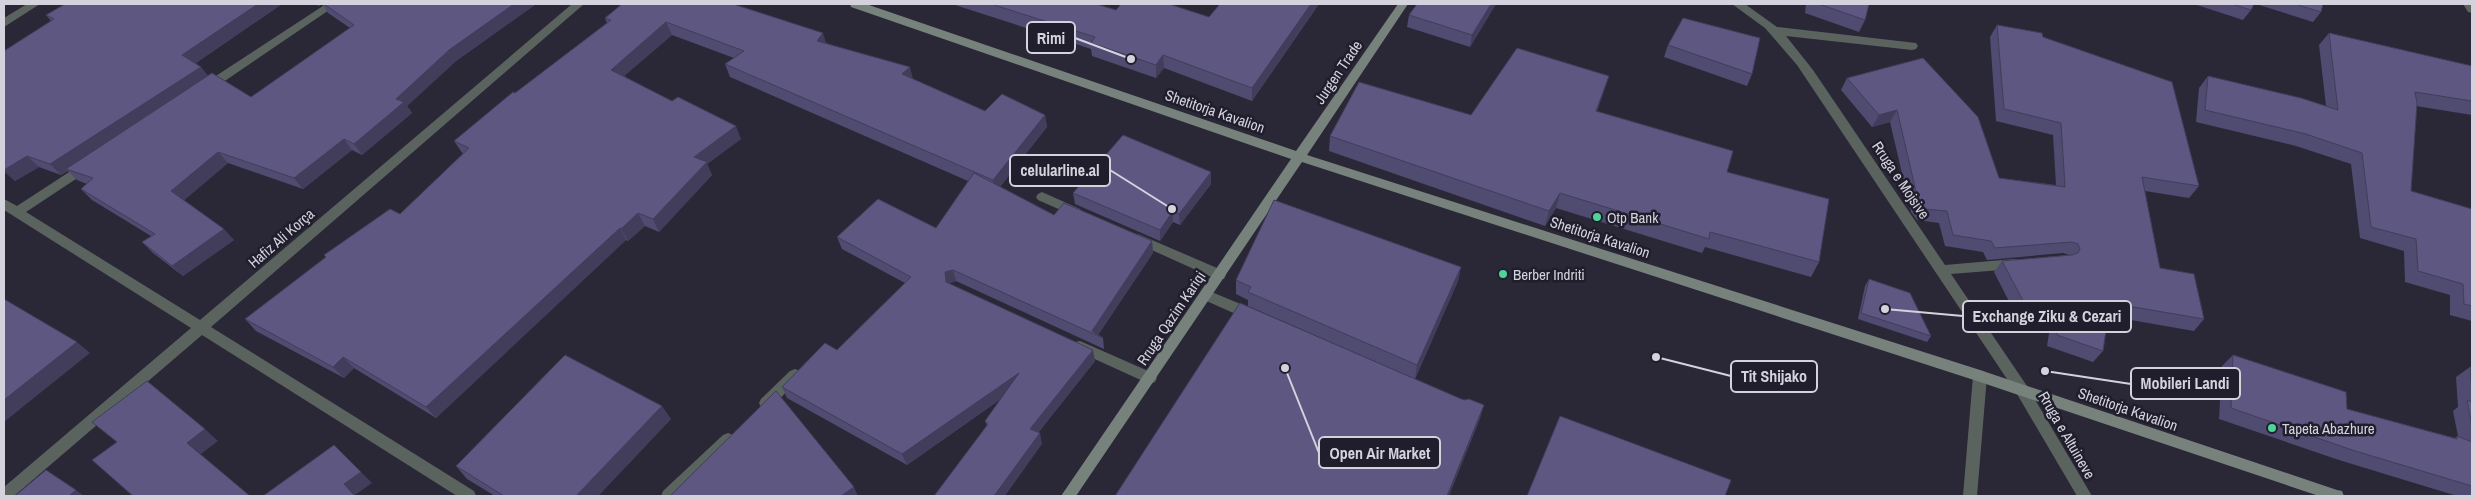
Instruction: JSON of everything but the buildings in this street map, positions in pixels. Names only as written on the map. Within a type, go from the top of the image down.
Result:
[{"type":"street","points":[[4,23],[35,4]]},
{"type":"street","points":[[192,97],[333,4]]},
{"type":"street","name":"Hafiz Ali Korça","points":[[4,496],[579,4]]},
{"type":"street","name":"Shetitorja Kavalion","points":[[855,4],[1299,157],[1980,376],[2336,496]]},
{"type":"street","name":"Jurgen Trade","points":[[1299,157],[1402,4]]},
{"type":"street","name":"Rruga e Mojsive","points":[[1736,4],[1757,14],[1778,32],[1809,73],[2022,390]]},
{"type":"street","points":[[2468,4],[2472,9]]},
{"type":"street","points":[[1778,32],[1912,46]]},
{"type":"street","points":[[18,211],[101,157]]},
{"type":"street","name":"Rruga Qazim Kariqi","points":[[1068,496],[1299,157]]},
{"type":"street","points":[[1042,197],[1086,217]]},
{"type":"street","points":[[4,204],[18,211],[469,496]]},
{"type":"street","points":[[1122,232],[1220,275]]},
{"type":"street","points":[[1941,270],[2026,263]]},
{"type":"street","points":[[1207,294],[1262,319]]},
{"type":"street","points":[[1070,341],[1150,378]]},
{"type":"street","points":[[759,410],[807,363]]},
{"type":"street","points":[[1970,496],[1980,376]]},
{"type":"street","name":"Rruga e Altuineve","points":[[2022,390],[2085,496]]},
{"type":"street","points":[[668,496],[738,430]]},
{"type":"place","name":"Rimi","points":[[1131,59]]},
{"type":"place","name":"celularline.al","points":[[1172,209]]},
{"type":"place","name":"Otp Bank","points":[[1597,217]]},
{"type":"place","name":"Berber Indriti","points":[[1503,274]]},
{"type":"place","name":"Exchange Ziku & Cezari","points":[[1885,309]]},
{"type":"place","name":"Tit Shijako","points":[[1656,357]]},
{"type":"place","name":"Open Air Market","points":[[1285,368]]},
{"type":"place","name":"Mobileri Landi","points":[[2045,371]]},
{"type":"place","name":"Tapeta Abazhure","points":[[2272,428]]}]
